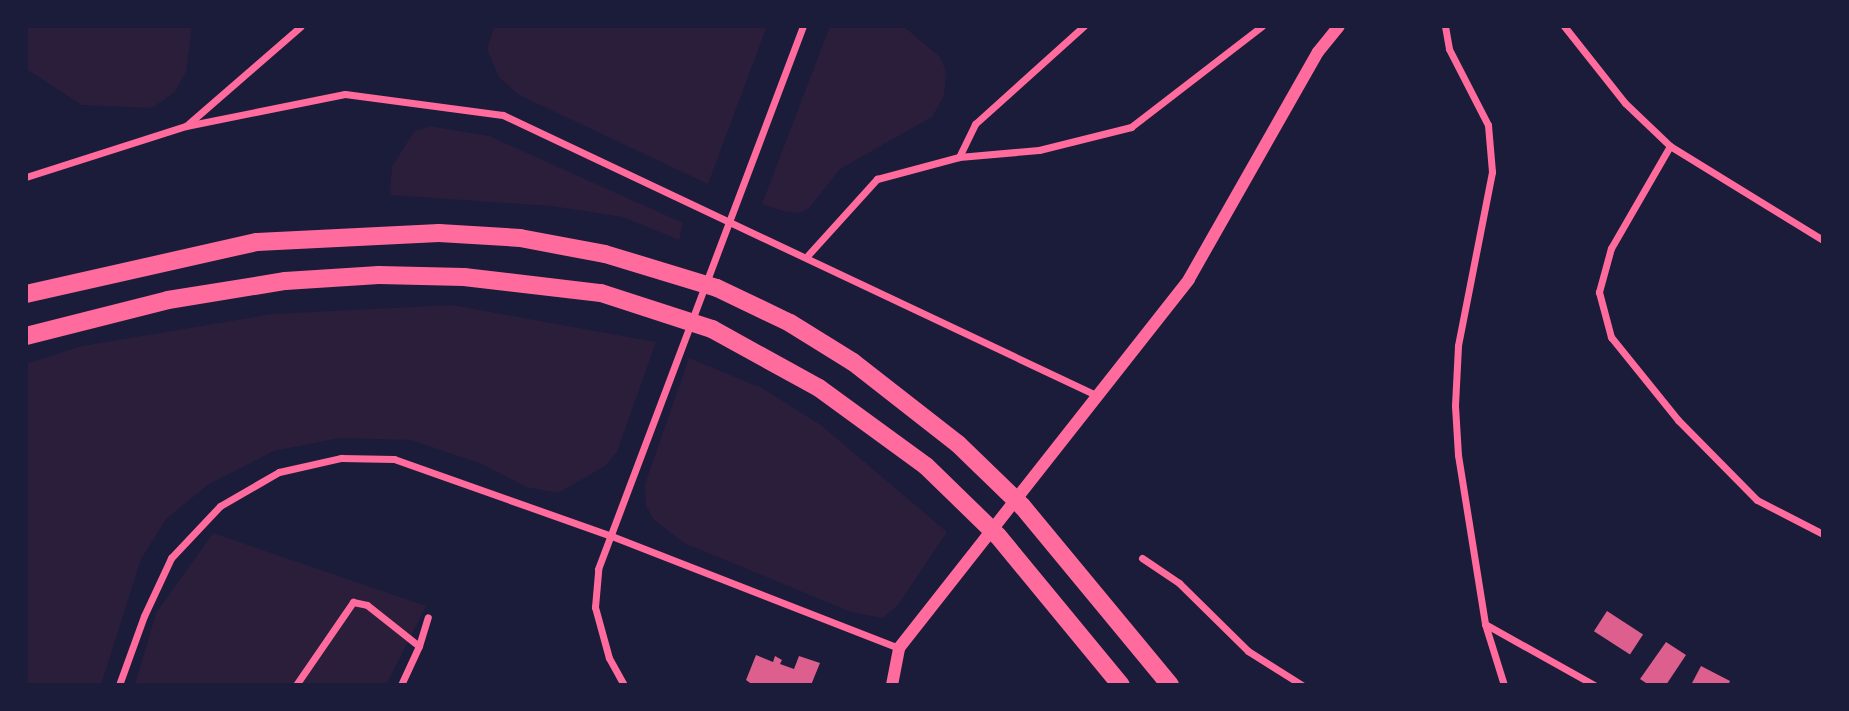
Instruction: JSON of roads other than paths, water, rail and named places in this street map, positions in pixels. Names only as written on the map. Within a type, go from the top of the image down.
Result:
[{"type":"highway","points":[[26,294],[191,254],[328,235],[439,233],[506,237],[605,254],[717,288],[790,323],[853,362],[958,444],[1022,506],[1170,685]]},
{"type":"highway","points":[[26,336],[168,300],[285,281],[379,275],[528,283],[601,293],[712,329],[819,388],[926,466],[998,536],[1121,685]]},
{"type":"street","points":[[186,127],[300,26]]},
{"type":"street","points":[[624,685],[609,658],[595,607],[598,569],[775,109],[803,26]]},
{"type":"street","points":[[959,157],[975,124],[1084,26]]},
{"type":"street","points":[[808,255],[877,179],[959,157],[1039,150],[1130,127],[1262,26]]},
{"type":"street","points":[[892,685],[900,648],[1189,279],[1312,63],[1339,26]]},
{"type":"street","points":[[1445,26],[1448,49],[1488,125],[1492,172],[1458,346],[1455,406],[1458,456],[1485,624],[1504,685]]},
{"type":"street","points":[[1564,26],[1625,103],[1670,146],[1823,240]]},
{"type":"street","points":[[26,177],[186,127],[345,94],[503,115],[808,255],[1096,395]]},
{"type":"street","points":[[1670,146],[1611,248],[1599,292],[1611,337],[1678,420],[1758,500],[1823,534]]},
{"type":"street","points":[[119,685],[144,616],[172,558],[220,506],[279,472],[341,458],[394,458],[609,535],[900,648]]},
{"type":"street","points":[[1142,558],[1179,583],[1248,651],[1302,685]]},
{"type":"street","points":[[296,685],[353,603],[367,605],[419,646]]},
{"type":"street","points":[[401,685],[419,646],[428,617]]},
{"type":"street","points":[[1485,624],[1594,685]]}]
